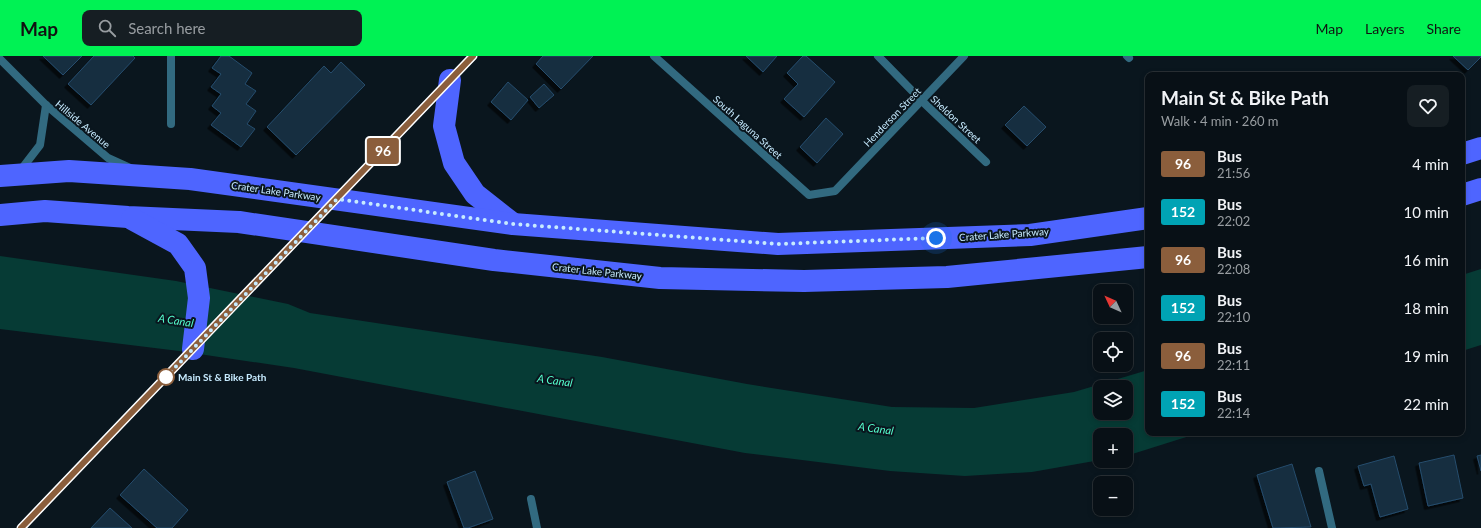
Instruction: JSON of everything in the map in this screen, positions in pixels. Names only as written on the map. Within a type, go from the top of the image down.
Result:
[{"type":"main road","points":[[450,80],[444,126],[454,163],[475,194],[513,224]]},
{"type":"main road","points":[[1465,153],[1481,148]]},
{"type":"main road","name":"Crater Lake Parkway","points":[[9,175],[69,172],[190,179],[513,224],[778,244],[1030,235],[1145,218]]},
{"type":"main road","points":[[1465,194],[1481,189]]},
{"type":"main road","name":"Crater Lake Parkway","points":[[0,215],[45,211],[128,217],[239,222],[494,260],[660,278],[804,281],[947,277],[1145,257]]},
{"type":"main road","points":[[128,217],[178,244],[195,268],[199,298],[193,350]]},
{"type":"street","points":[[171,56],[171,124]]},
{"type":"street","points":[[21,528],[473,56]]},
{"type":"street","name":"South Laguna Street","points":[[654,56],[809,195],[835,191]]},
{"type":"street","name":"Sheldon Street","points":[[878,56],[922,101],[986,162]]},
{"type":"street","name":"Henderson Street","points":[[835,191],[964,56]]},
{"type":"street","name":"Hillside Avenue","points":[[0,59],[46,106],[108,158],[151,177]]},
{"type":"street","name":"Hillside Avenue","points":[[9,175],[40,145],[46,106]]},
{"type":"street","points":[[1319,471],[1332,528]]},
{"type":"street","points":[[531,499],[536,528]]},
{"type":"water","name":"A Canal","points":[[0,256],[176,281],[288,304],[310,313],[602,357],[747,384],[892,407],[974,408],[1074,392],[1093,386],[1093,420],[1133,420],[1133,380],[1114,380],[1145,371],[1145,436],[1189,436],[1133,454],[1133,428],[1093,428],[1093,461],[1032,472],[965,476],[890,471],[745,453],[294,368],[179,351],[0,329]]},
{"type":"water","points":[[1481,269],[1481,345],[1465,350],[1465,274]]},
{"type":"building","points":[[43,56],[82,56],[63,75]]},
{"type":"building","points":[[94,56],[133,56],[135,58],[91,105],[68,84]]},
{"type":"building","points":[[221,56],[229,56],[252,73],[245,84],[256,91],[246,104],[256,111],[247,124],[255,129],[241,147],[211,125],[221,113],[212,106],[221,94],[211,87],[221,74],[212,68]]},
{"type":"building","points":[[543,56],[593,56],[561,89],[536,64]]},
{"type":"building","points":[[746,56],[777,56],[763,72]]},
{"type":"building","points":[[803,56],[806,56],[835,82],[804,117],[784,99],[798,84],[787,73]]},
{"type":"building","points":[[1453,56],[1481,56],[1481,57],[1468,70]]},
{"type":"building","points":[[341,62],[365,85],[296,155],[267,127],[324,66],[331,73]]},
{"type":"building","points":[[508,82],[528,100],[511,120],[491,102]]},
{"type":"building","points":[[544,84],[554,95],[539,108],[530,97]]},
{"type":"building","points":[[1024,106],[1046,127],[1027,146],[1005,125]]},
{"type":"building","points":[[826,118],[843,134],[817,163],[800,147]]},
{"type":"building","points":[[1454,455],[1463,498],[1428,506],[1419,463]]},
{"type":"building","points":[[1481,455],[1481,471],[1477,456]]},
{"type":"building","points":[[1394,456],[1408,509],[1380,517],[1371,484],[1364,486],[1358,466]]},
{"type":"building","points":[[1292,464],[1311,527],[1273,528],[1257,475]]},
{"type":"building","points":[[144,469],[188,510],[172,528],[157,528],[120,495]]},
{"type":"building","points":[[475,471],[493,519],[464,528],[447,482]]},
{"type":"building","points":[[110,508],[132,528],[91,528]]},
{"type":"bus line","name":"96","points":[[21,528],[473,56]]},
{"type":"place","name":"Main St & Bike Path","points":[[166,377]]},
{"type":"route","points":[[166,377],[337,199],[513,224],[778,244],[936,238]]}]
